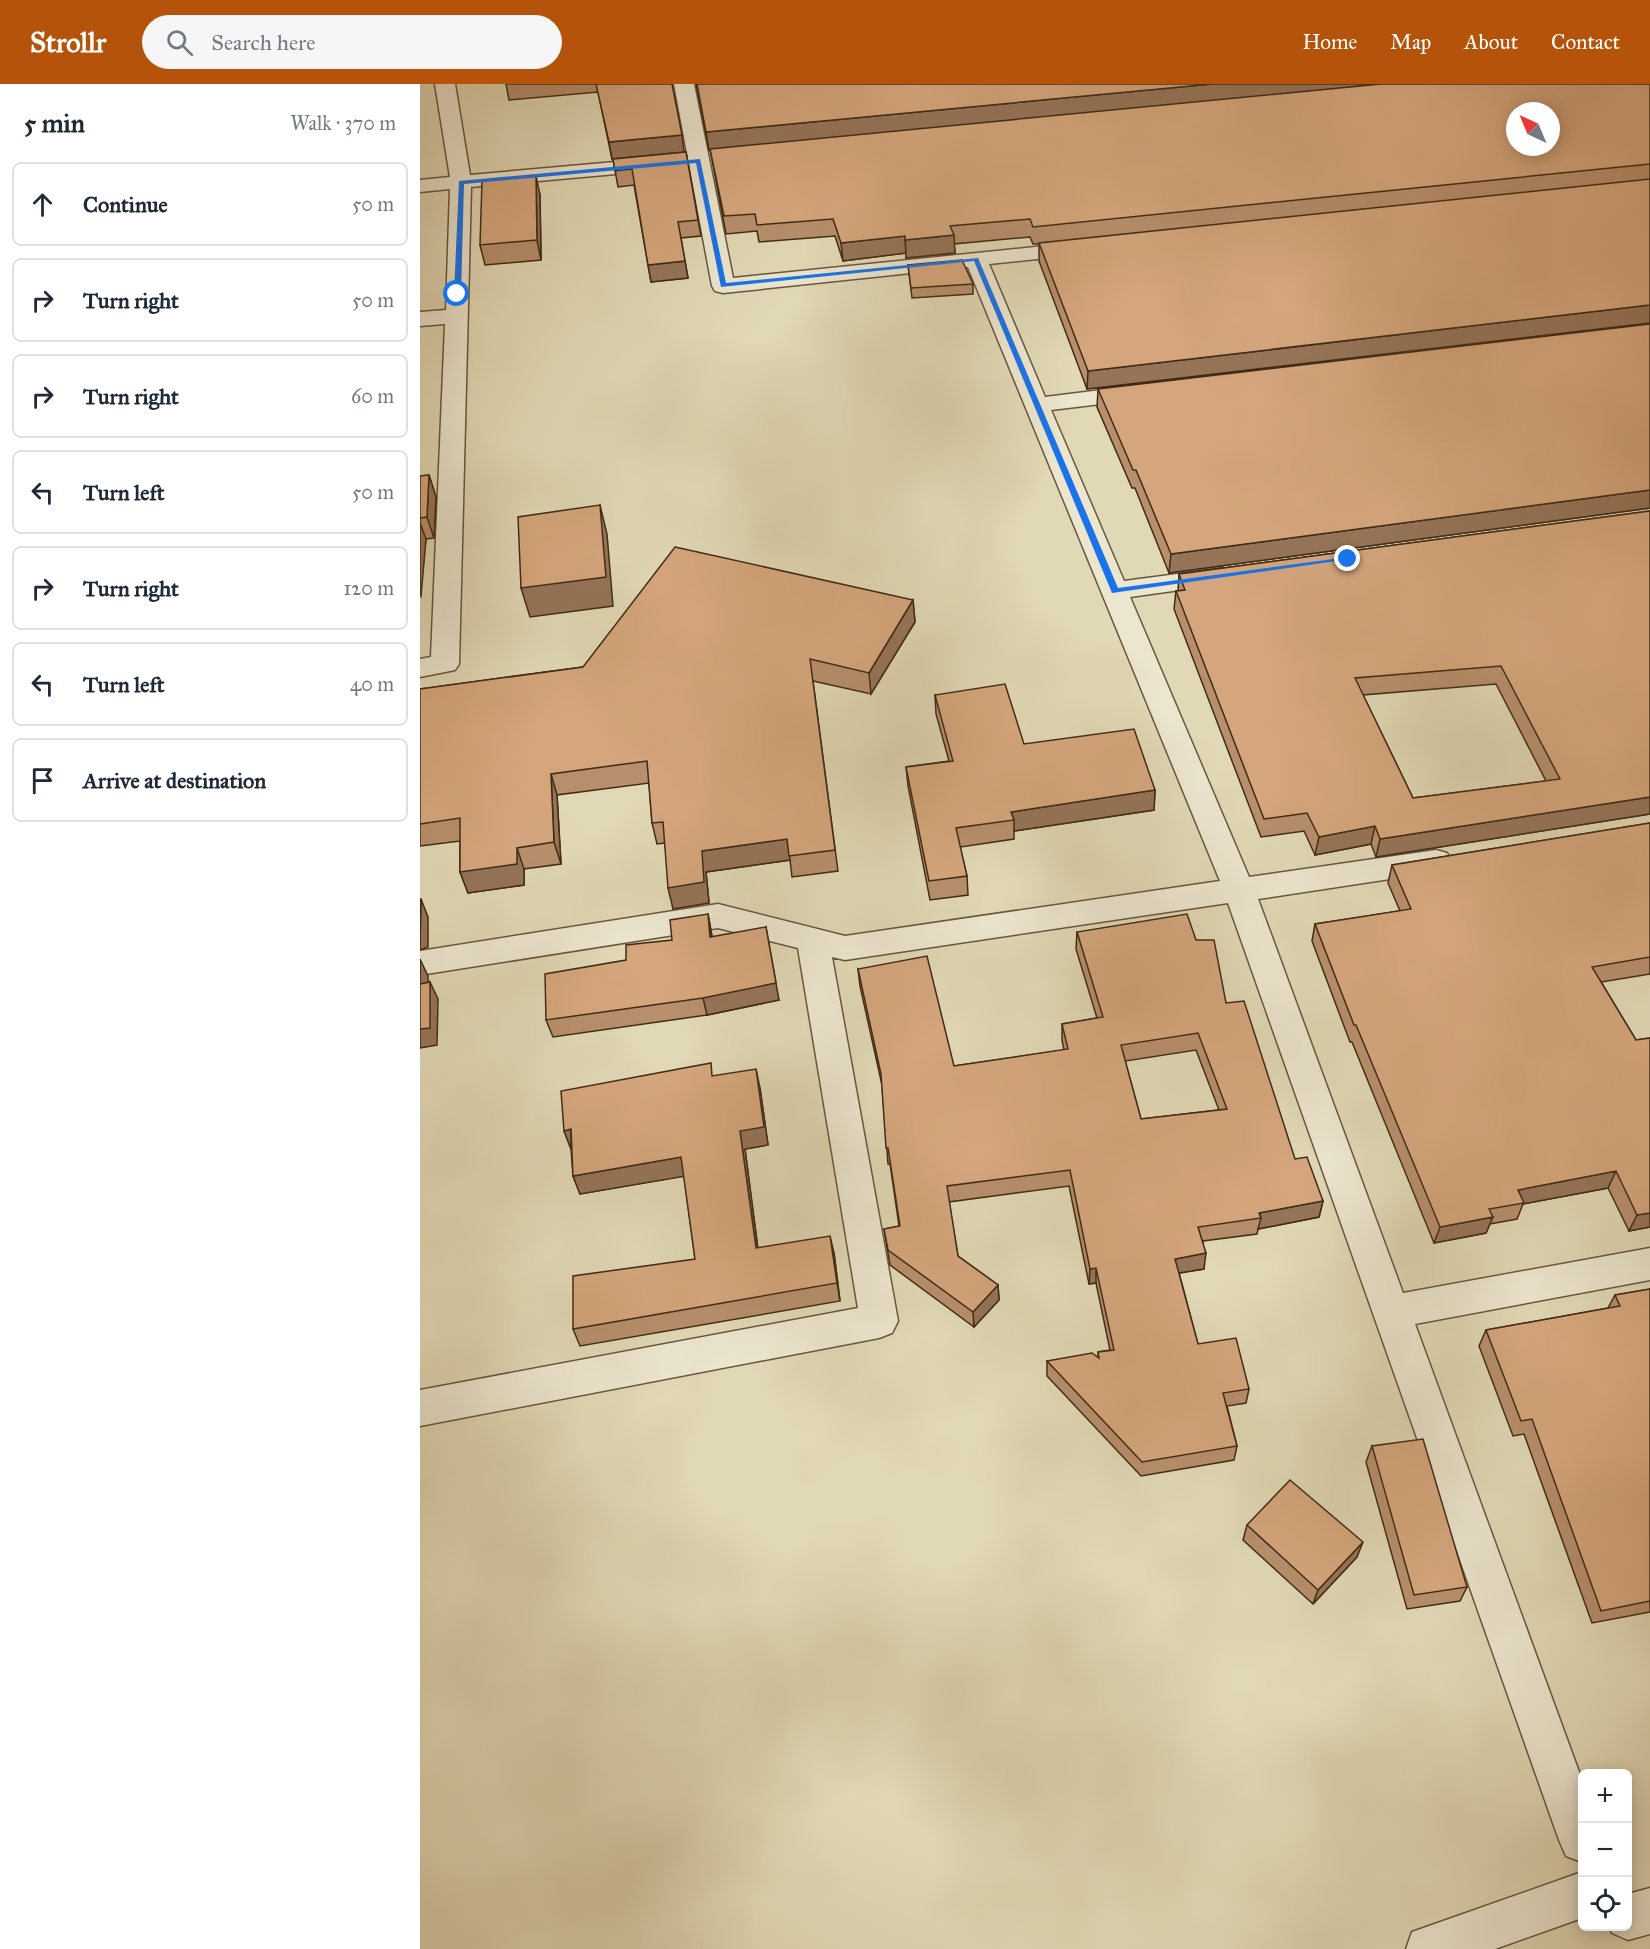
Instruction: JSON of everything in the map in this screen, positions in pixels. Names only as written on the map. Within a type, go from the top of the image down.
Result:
[{"type":"street","points":[[420,668],[445,664],[441,474],[457,316],[461,182],[445,84]]},
{"type":"street","points":[[684,84],[723,286],[1106,245]]},
{"type":"street","points":[[420,186],[722,158]]},
{"type":"street","points":[[976,259],[1240,892],[1578,1829]]},
{"type":"street","points":[[420,320],[457,316]]},
{"type":"street","points":[[1037,405],[1167,389]]},
{"type":"street","points":[[1115,591],[1246,573]]},
{"type":"street","points":[[420,963],[718,916],[845,948],[1240,892],[1463,857]]},
{"type":"street","points":[[420,1408],[879,1321],[813,940]]},
{"type":"street","points":[[1392,1312],[1650,1264]]},
{"type":"street","points":[[1430,1949],[1578,1896]]},
{"type":"street","points":[[1632,1916],[1650,1911]]},
{"type":"building","points":[[596,84],[672,84],[682,135],[609,142]]},
{"type":"building","points":[[697,84],[1212,84],[706,132]]},
{"type":"building","points":[[1381,84],[1650,84],[1650,164],[1033,227],[1030,219],[950,226],[954,235],[905,240],[905,236],[841,243],[833,219],[757,225],[755,214],[724,216],[710,149]]},
{"type":"building","points":[[686,152],[698,220],[678,222],[685,261],[648,265],[632,169],[615,171],[613,159]]},
{"type":"building","points":[[536,176],[537,240],[480,245],[482,181]]},
{"type":"building","points":[[1650,179],[1650,305],[1088,371],[1039,243]]},
{"type":"building","points":[[962,260],[973,284],[911,288],[908,265]]},
{"type":"building","points":[[1650,324],[1650,490],[1171,554],[1136,470],[1133,470],[1098,389]]},
{"type":"building","points":[[429,475],[427,517],[420,518],[420,476]]},
{"type":"building","points":[[600,505],[606,577],[521,588],[518,517]]},
{"type":"building","points":[[1650,511],[1650,797],[1380,839],[1375,826],[1319,837],[1307,813],[1264,819],[1176,591],[1185,590],[1179,574]],"holes":[[[1501,666],[1560,779],[1413,798],[1355,678]]]},
{"type":"building","points":[[675,547],[913,600],[869,673],[810,659],[835,850],[789,856],[787,839],[702,851],[704,882],[668,888],[663,822],[652,823],[647,761],[551,774],[554,842],[517,848],[517,864],[460,872],[460,818],[420,824],[420,689],[583,667]]},
{"type":"building","points":[[1005,684],[1024,744],[1134,729],[1155,790],[1011,812],[1014,820],[956,828],[967,876],[929,881],[906,767],[953,761],[935,695]]},
{"type":"building","points":[[1650,823],[1650,957],[1592,967],[1636,1040],[1650,1038],[1650,1213],[1637,1215],[1616,1171],[1518,1190],[1524,1203],[1489,1209],[1493,1217],[1440,1227],[1356,1025],[1354,1025],[1315,924],[1411,909],[1392,865]]},
{"type":"building","points":[[708,914],[710,937],[766,927],[776,983],[703,998],[546,1020],[545,974],[626,960],[626,945],[672,940],[670,920]]},
{"type":"building","points":[[1187,914],[1196,940],[1214,940],[1226,1003],[1244,1001],[1295,1159],[1307,1157],[1323,1201],[1259,1213],[1261,1218],[1198,1227],[1206,1253],[1175,1259],[1198,1344],[1236,1338],[1249,1389],[1223,1393],[1237,1446],[1142,1462],[1047,1361],[1092,1353],[1099,1358],[1098,1352],[1114,1350],[1096,1268],[1090,1269],[1070,1170],[947,1186],[958,1256],[998,1285],[973,1312],[888,1250],[884,1229],[900,1226],[888,1148],[886,1148],[881,1074],[858,969],[927,956],[954,1066],[1068,1049],[1062,1024],[1103,1017],[1077,932]],"holes":[[[1198,1033],[1227,1109],[1141,1119],[1121,1045]]]},
{"type":"building","points":[[430,982],[430,1028],[420,1029],[420,984]]},
{"type":"building","points":[[711,1063],[712,1076],[756,1069],[764,1127],[740,1131],[756,1248],[830,1236],[837,1283],[573,1329],[573,1276],[695,1259],[681,1157],[573,1176],[571,1129],[564,1131],[561,1091]]},
{"type":"building","points":[[1650,1289],[1650,1601],[1601,1611],[1532,1419],[1521,1421],[1486,1330],[1620,1306],[1615,1295]]},
{"type":"building","points":[[1423,1439],[1467,1587],[1414,1595],[1372,1446]]},
{"type":"building","points":[[1290,1480],[1363,1542],[1318,1590],[1247,1525]]},
{"type":"route","points":[[457,294],[461,182],[698,161],[723,286],[976,259],[1115,591],[1348,559]]}]
